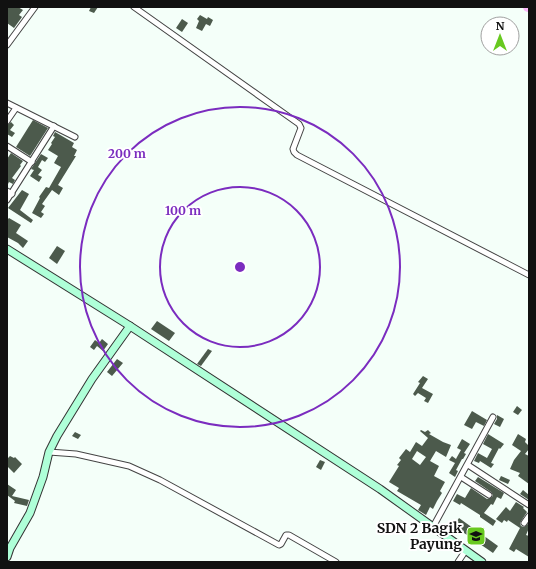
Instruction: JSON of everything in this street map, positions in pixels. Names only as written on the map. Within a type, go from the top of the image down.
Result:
[{"type":"street","points":[[7,45],[35,7]]},
{"type":"street","points":[[134,7],[300,125],[301,128],[293,149],[297,155],[529,275]]},
{"type":"street","points":[[7,103],[75,137]]},
{"type":"street","points":[[7,121],[16,108]]},
{"type":"street","points":[[7,200],[54,126]]},
{"type":"street","points":[[7,146],[32,162]]},
{"type":"street","points":[[7,191],[12,194]]},
{"type":"street","points":[[7,249],[130,326],[368,480],[482,562]]},
{"type":"street","points":[[7,557],[10,548],[30,513],[43,477],[49,452],[57,436],[92,379],[130,326]]},
{"type":"street","points":[[434,527],[493,417]]},
{"type":"street","points":[[49,452],[76,454],[129,466],[160,480],[279,545],[286,535],[289,535],[336,562]]},
{"type":"street","points":[[468,465],[529,505]]},
{"type":"street","points":[[461,477],[489,495]]},
{"type":"street","points":[[524,523],[529,516]]},
{"type":"street","points":[[458,562],[466,550]]},
{"type":"building","points":[[7,7],[18,7],[23,10],[19,15],[22,17],[14,28],[7,23]]},
{"type":"building","points":[[91,7],[98,7],[94,13],[89,11]]},
{"type":"building","points":[[200,15],[207,19],[208,17],[213,20],[210,26],[206,24],[202,31],[196,28],[199,21],[197,19]]},
{"type":"building","points":[[182,19],[188,23],[182,32],[176,28]]},
{"type":"building","points":[[33,120],[48,128],[30,156],[16,147]]},
{"type":"building","points":[[11,122],[14,125],[10,130],[15,133],[12,137],[7,134],[7,125]]},
{"type":"building","points":[[55,132],[74,143],[72,147],[77,150],[74,156],[76,156],[58,185],[63,188],[59,195],[52,190],[42,204],[45,206],[41,212],[44,214],[41,218],[32,213],[40,198],[39,197],[46,187],[49,188],[61,167],[54,163],[58,156],[48,150],[55,137],[53,136]]},
{"type":"building","points":[[11,153],[23,161],[12,178],[15,180],[13,184],[9,182],[7,186],[7,159]]},
{"type":"building","points":[[41,154],[48,158],[45,162],[42,160],[38,167],[42,170],[38,175],[42,177],[39,182],[30,176],[34,170],[31,169]]},
{"type":"building","points":[[22,190],[29,194],[20,210],[33,220],[31,223],[8,208]]},
{"type":"building","points":[[9,218],[21,225],[16,233],[28,241],[23,248],[18,243],[7,237],[7,220]]},
{"type":"building","points":[[57,246],[65,251],[57,264],[49,258]]},
{"type":"building","points":[[157,321],[175,333],[169,341],[151,329]]},
{"type":"building","points":[[102,339],[108,344],[103,351],[97,346],[94,350],[90,347],[95,340],[99,343]]},
{"type":"building","points":[[208,349],[212,351],[201,366],[197,364]]},
{"type":"building","points":[[117,359],[123,363],[112,376],[107,372]]},
{"type":"building","points":[[423,376],[428,379],[422,388],[433,394],[428,403],[424,401],[426,398],[418,393],[415,396],[413,394],[420,383],[418,382]]},
{"type":"building","points":[[517,406],[522,410],[518,415],[513,412]]},
{"type":"building","points":[[472,411],[487,420],[484,426],[476,422],[472,429],[464,425]]},
{"type":"building","points":[[497,415],[504,419],[500,427],[494,424],[497,419]]},
{"type":"building","points":[[428,430],[431,433],[429,434],[451,445],[446,457],[436,451],[430,461],[439,466],[434,476],[445,482],[440,491],[442,493],[433,509],[430,507],[426,515],[418,510],[421,505],[397,491],[399,488],[389,482],[399,466],[397,465],[401,460],[399,458],[406,449],[410,452],[416,442],[422,446],[428,438],[420,431],[425,432]],"holes":[[[417,451],[426,457],[420,465],[412,459]]]},
{"type":"building","points":[[75,432],[81,435],[78,439],[72,436]]},
{"type":"building","points":[[488,434],[504,444],[500,449],[499,448],[491,463],[494,464],[491,468],[480,461],[479,463],[474,461],[478,453],[487,458],[492,449],[483,444]]},
{"type":"building","points":[[518,434],[526,439],[525,442],[529,446],[529,449],[525,454],[529,456],[529,484],[518,476],[520,473],[510,469],[514,460],[521,451],[512,445]]},
{"type":"building","points":[[462,439],[470,444],[464,453],[466,454],[456,470],[458,471],[455,477],[449,473],[455,463],[449,460],[452,456],[456,459],[461,450],[457,448]]},
{"type":"building","points":[[10,456],[15,457],[22,464],[14,473],[7,466],[7,459]]},
{"type":"building","points":[[320,460],[325,462],[321,470],[316,467]]},
{"type":"building","points":[[501,476],[510,480],[508,484],[499,480]]},
{"type":"building","points":[[478,477],[504,493],[501,499],[497,497],[493,505],[491,504],[484,513],[496,521],[493,526],[480,517],[480,515],[461,503],[460,505],[453,501],[457,494],[465,498],[471,488],[487,499],[492,497],[493,495],[491,492],[475,481]]},
{"type":"building","points":[[7,484],[16,490],[12,496],[29,500],[27,506],[14,503],[15,501],[7,495]]},
{"type":"building","points":[[523,490],[529,495],[529,500],[520,494]]},
{"type":"building","points":[[516,502],[524,507],[523,508],[527,512],[520,523],[521,526],[524,527],[529,523],[529,528],[526,535],[529,536],[529,557],[516,549],[514,552],[509,549],[520,528],[508,520],[507,522],[504,520],[502,523],[496,519],[506,507],[510,511]]},
{"type":"building","name":"SDN 2 Bagik Payung","points":[[459,518],[498,546],[493,553],[454,526]]},
{"type":"place","name":"SDN 2 Bagik Payung","points":[[476,536]]}]
